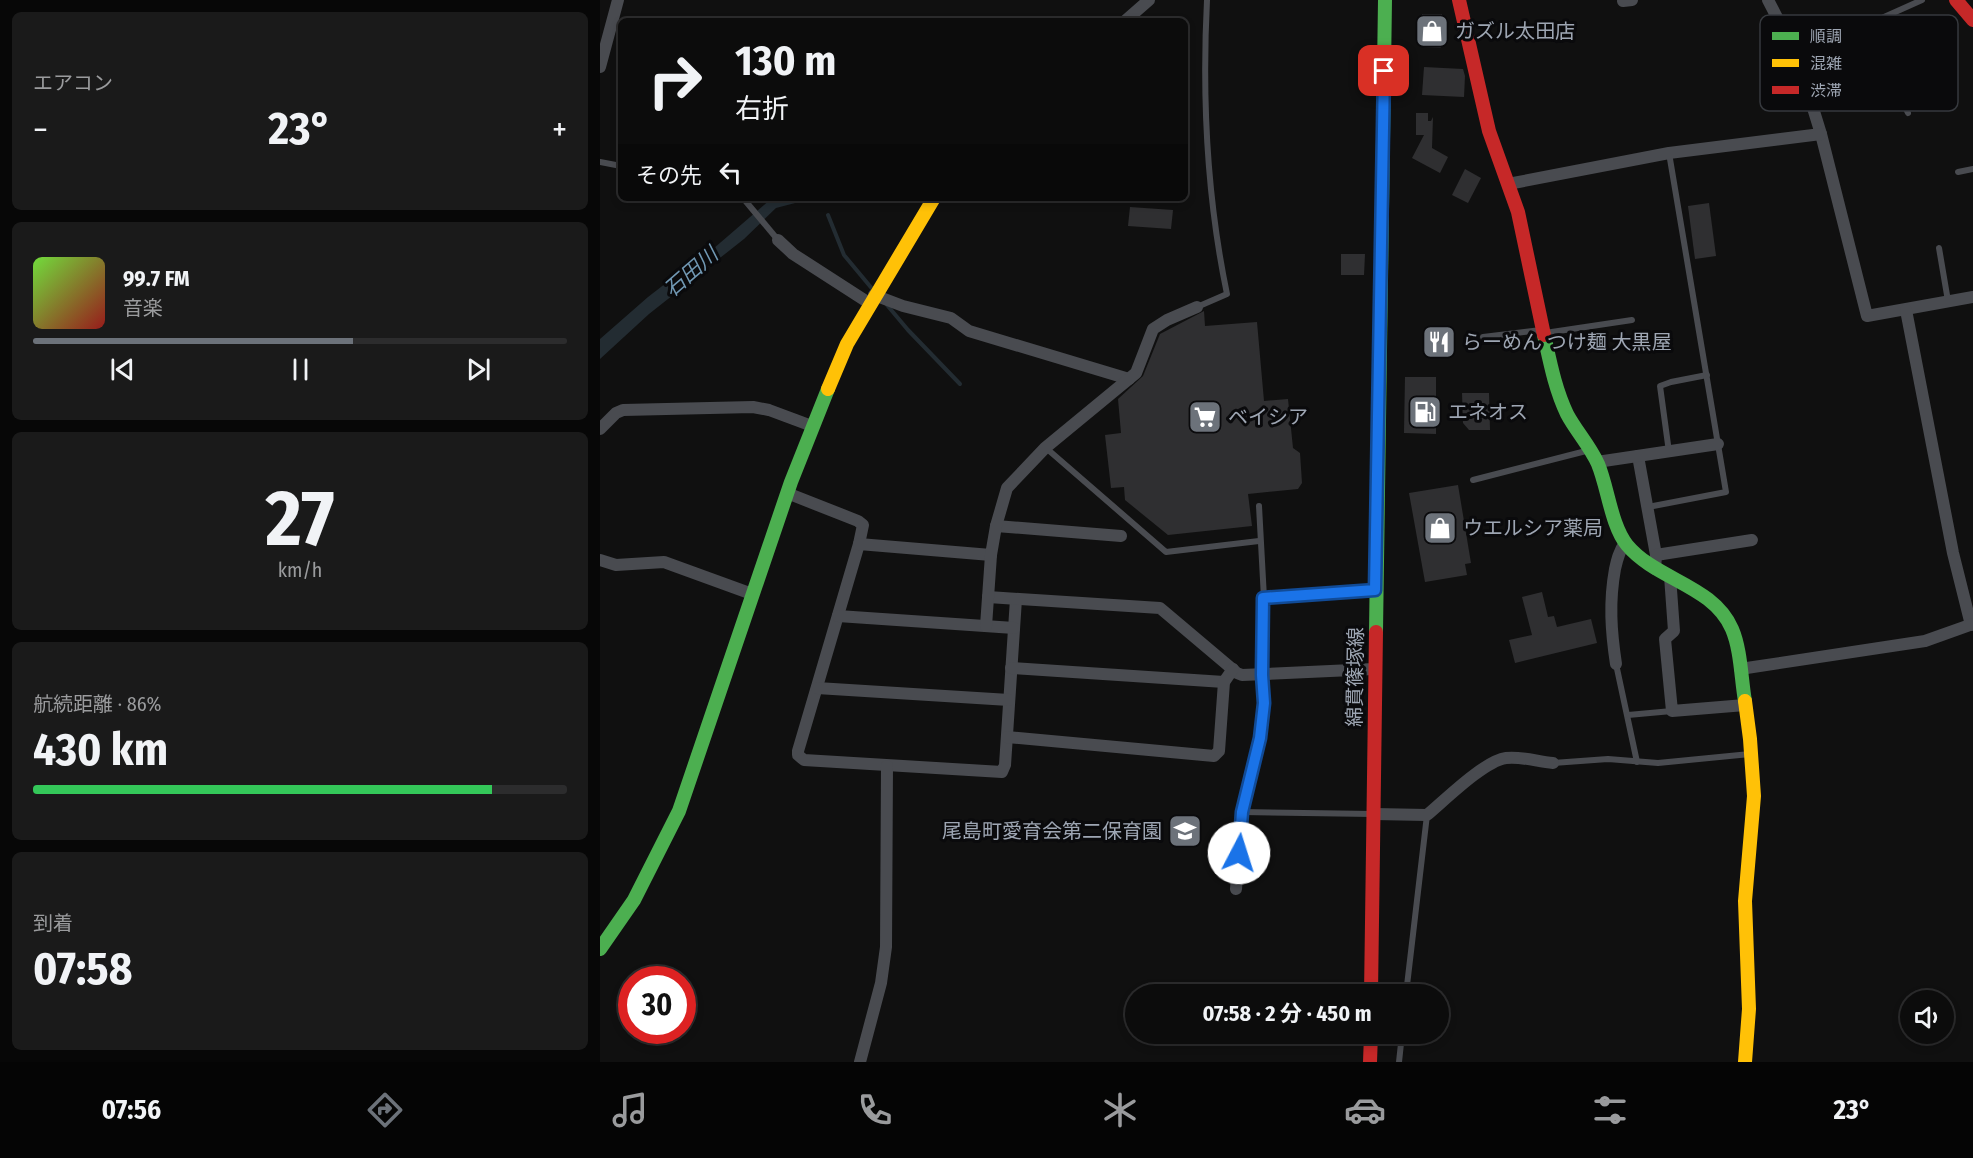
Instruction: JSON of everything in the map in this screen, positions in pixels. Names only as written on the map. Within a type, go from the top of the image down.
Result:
[{"type":"street","points":[[600,67],[618,0]]},
{"type":"street","points":[[1128,18],[1149,0]]},
{"type":"street","name":"綿貫篠塚線","points":[[1371,984],[1385,0]]},
{"type":"street","points":[[1459,0],[1489,131],[1524,239],[1553,378],[1567,414],[1593,456],[1608,490],[1617,526],[1625,543],[1636,555],[1655,562],[1670,576],[1706,598],[1724,615],[1732,629],[1745,705],[1754,796],[1745,901],[1749,1009],[1745,1062]]},
{"type":"street","points":[[1623,1],[1632,0]]},
{"type":"street","points":[[1768,0],[1776,15]]},
{"type":"street","points":[[1956,0],[1973,20]]},
{"type":"street","points":[[1814,111],[1867,315],[1973,297]]},
{"type":"street","points":[[1508,184],[1669,153],[1821,134]]},
{"type":"street","points":[[600,949],[633,900],[672,827],[787,493],[812,426],[847,344],[932,201]]},
{"type":"street","points":[[776,237],[793,254],[872,299],[951,318],[969,331],[1129,379]]},
{"type":"street","points":[[986,626],[991,555],[996,526],[1007,488],[1045,448],[1136,373],[1153,329],[1197,307]]},
{"type":"street","points":[[1740,669],[1926,641],[1972,625],[1953,553],[1906,310]]},
{"type":"street","points":[[600,429],[616,413],[623,410],[753,407],[769,410],[812,426]]},
{"type":"street","points":[[1593,456],[1638,456],[1718,444]]},
{"type":"street","points":[[1638,456],[1655,562]]},
{"type":"street","points":[[787,493],[863,525],[798,751],[800,758],[804,760],[998,773],[1004,770],[1016,599]]},
{"type":"street","points":[[996,526],[1121,536]]},
{"type":"street","points":[[1655,562],[1752,540]]},
{"type":"street","points":[[1616,664],[1610,625],[1610,600],[1618,555],[1625,543]]},
{"type":"street","points":[[859,544],[991,555]]},
{"type":"street","points":[[600,560],[616,565],[664,562],[752,594]]},
{"type":"street","points":[[1670,576],[1674,631],[1665,639],[1672,711],[1745,705]]},
{"type":"street","points":[[988,597],[1160,608],[1242,675],[1374,669]]},
{"type":"street","points":[[838,616],[1014,628]]},
{"type":"street","points":[[1011,668],[1224,682]]},
{"type":"street","points":[[1007,737],[1214,756],[1219,751],[1224,682],[1233,669]]},
{"type":"street","points":[[1236,889],[1242,812],[1260,738],[1264,703],[1262,675]]},
{"type":"street","points":[[817,688],[1009,700]]},
{"type":"street","points":[[1374,814],[1427,815],[1480,771],[1498,760],[1518,758],[1553,763]]},
{"type":"street","points":[[860,1062],[881,983],[886,947],[888,766]]},
{"type":"street","points":[[1370,1062],[1371,1044]]},
{"type":"lane","points":[[1197,307],[1227,294],[1218,255],[1212,203],[1205,63],[1207,0]]},
{"type":"lane","points":[[1889,15],[1922,0]]},
{"type":"lane","points":[[1648,507],[1726,492],[1669,153]]},
{"type":"lane","points":[[600,162],[618,165]]},
{"type":"lane","points":[[1958,172],[1973,169]]},
{"type":"lane","points":[[746,201],[776,237]]},
{"type":"lane","points":[[1939,248],[1948,301]]},
{"type":"lane","points":[[1483,337],[1632,320]]},
{"type":"lane","points":[[1669,452],[1660,386],[1707,375]]},
{"type":"lane","points":[[1045,448],[1166,552],[1260,541]]},
{"type":"lane","points":[[1473,480],[1593,456]]},
{"type":"lane","points":[[1259,506],[1263,598],[1262,675]]},
{"type":"lane","points":[[1263,598],[1375,590]]},
{"type":"lane","points":[[1616,664],[1637,762]]},
{"type":"lane","points":[[1628,715],[1672,711]]},
{"type":"lane","points":[[1553,763],[1608,759],[1658,763],[1751,753]]},
{"type":"lane","points":[[1242,812],[1374,814]]},
{"type":"lane","points":[[1407,984],[1427,815]]},
{"type":"lane","points":[[1399,1062],[1401,1044]]},
{"type":"water","name":"石田川","points":[[769,201],[800,201],[776,208],[744,239],[649,314],[600,359],[600,339],[648,297],[706,255]]},
{"type":"building","points":[[1422,14],[1442,14],[1441,48],[1422,47]]},
{"type":"building","points":[[1424,67],[1463,69],[1464,97],[1422,95]]},
{"type":"building","points":[[1416,113],[1428,113],[1428,121],[1431,121],[1433,117],[1432,148],[1448,157],[1440,173],[1412,158],[1424,135],[1416,135]]},
{"type":"building","points":[[1465,169],[1481,178],[1468,203],[1452,195]]},
{"type":"building","points":[[1709,203],[1716,256],[1695,259],[1688,206]]},
{"type":"building","points":[[1130,207],[1173,210],[1171,229],[1128,226]]},
{"type":"building","points":[[1341,254],[1365,254],[1364,275],[1341,275]]},
{"type":"building","name":"ベイシア","points":[[1204,311],[1205,326],[1257,322],[1264,401],[1288,399],[1293,448],[1300,453],[1302,483],[1298,489],[1248,494],[1252,526],[1168,535],[1125,500],[1124,487],[1111,488],[1105,435],[1121,433],[1118,399],[1143,376],[1160,334]]},
{"type":"building","points":[[1405,377],[1436,377],[1436,434],[1404,433]]},
{"type":"building","points":[[1462,393],[1489,393],[1490,430],[1469,430],[1463,423]]},
{"type":"building","name":"ウエルシア薬局","points":[[1458,485],[1471,563],[1465,564],[1467,575],[1425,582],[1409,493]]},
{"type":"building","points":[[1542,592],[1548,617],[1554,616],[1557,627],[1591,619],[1597,643],[1515,663],[1509,640],[1532,635],[1522,597]]},
{"type":"waterway","points":[[828,215],[844,255],[874,291]]},
{"type":"waterway","points":[[887,305],[960,384]]},
{"type":"traffic: fast","points":[[1376,632],[1385,0]]},
{"type":"traffic: fast","points":[[1544,335],[1559,395],[1571,420],[1598,464],[1613,517],[1622,537],[1639,557],[1698,592],[1723,614],[1732,629],[1737,646],[1745,701]]},
{"type":"traffic: fast","points":[[600,949],[634,900],[679,811],[791,482],[828,389]]},
{"type":"traffic: slow","points":[[828,389],[847,344],[932,201]]},
{"type":"traffic: slow","points":[[1745,701],[1754,796],[1745,901],[1749,1009],[1745,1062]]},
{"type":"traffic: jam","points":[[1459,0],[1489,131],[1518,212],[1544,335]]},
{"type":"traffic: jam","points":[[1956,0],[1973,20]]},
{"type":"traffic: jam","points":[[1371,984],[1376,632]]},
{"type":"traffic: jam","points":[[1370,1062],[1371,1044]]},
{"type":"place","name":"ガズル太田店","points":[[1432,31]]},
{"type":"place","name":"らーめん つけ麺 大黒屋","points":[[1439,342]]},
{"type":"place","name":"エネオス","points":[[1425,412]]},
{"type":"place","name":"ベイシア","points":[[1205,417]]},
{"type":"place","name":"ウエルシア薬局","points":[[1440,528]]},
{"type":"place","name":"尾島町愛育会第二保育園","points":[[1185,831]]},
{"type":"route","points":[[1239,853],[1242,812],[1260,738],[1264,703],[1263,598],[1375,590],[1384,71]]}]
